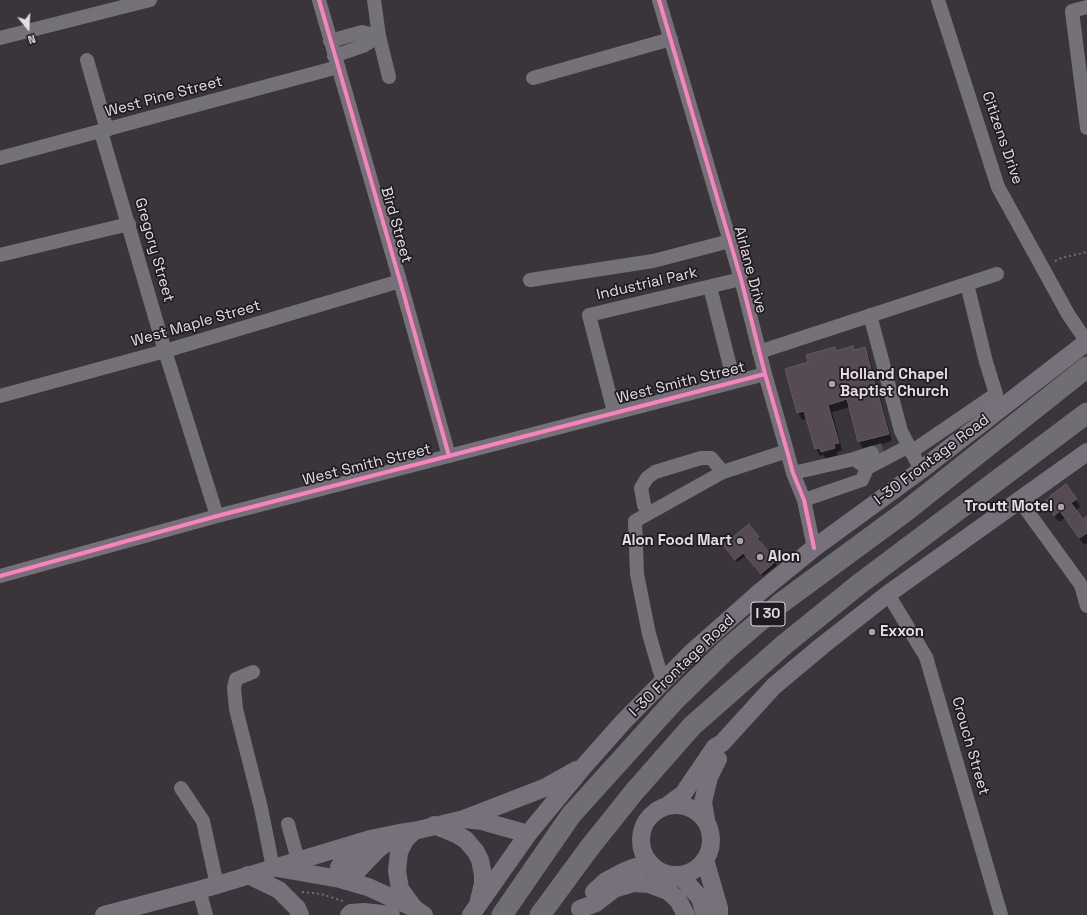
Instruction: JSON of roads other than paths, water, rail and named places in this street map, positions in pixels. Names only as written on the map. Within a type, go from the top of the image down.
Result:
[{"type":"highway","name":"I 30","points":[[502,915],[571,815],[674,701],[727,649],[781,603],[906,511],[1087,367]]},
{"type":"highway","name":"I 30","points":[[540,915],[619,810],[692,726],[785,644],[858,585],[1087,413]]},
{"type":"main road","name":"I-30 Frontage Road","points":[[475,910],[528,834],[584,766],[624,721],[692,653],[760,592],[814,548],[921,470],[1087,342]]},
{"type":"main road","points":[[722,743],[720,754],[709,777],[703,802],[706,820],[711,836],[709,853],[705,860],[692,871],[676,875],[663,872],[652,865],[643,851],[641,835],[648,819],[653,813],[668,805],[683,794],[715,747],[722,743],[774,686],[888,594],[1087,452]]},
{"type":"main road","points":[[104,915],[132,912],[199,890],[370,839],[407,832],[464,818],[544,788],[584,766]]},
{"type":"main road","points":[[668,805],[681,805],[693,809],[706,820]]},
{"type":"main road","points":[[464,818],[482,821],[528,834]]},
{"type":"main road","points":[[434,825],[466,840],[476,852],[480,860],[483,884],[475,910]]},
{"type":"main road","points":[[340,879],[357,871],[376,851],[407,832]]},
{"type":"main road","points":[[407,832],[406,840],[399,852],[397,871],[400,889],[419,912]]},
{"type":"main road","points":[[340,879],[339,867],[348,854],[370,839]]},
{"type":"main road","points":[[705,860],[719,908],[719,915]]},
{"type":"main road","points":[[578,912],[592,894],[606,881],[636,867],[652,865]]},
{"type":"main road","points":[[274,868],[340,879],[368,887],[419,912]]},
{"type":"main road","points":[[248,875],[279,890],[297,908],[300,915]]},
{"type":"main road","points":[[676,875],[685,881],[700,898],[705,915]]},
{"type":"main road","points":[[578,912],[596,903],[614,889],[634,883],[649,884],[668,891],[678,900],[686,915]]},
{"type":"main road","points":[[348,907],[351,913],[364,912],[391,915]]},
{"type":"street","points":[[0,38],[111,5],[150,0]]},
{"type":"street","name":"Bird Street","points":[[321,0],[330,41],[449,456]]},
{"type":"street","points":[[374,0],[379,36],[389,77]]},
{"type":"street","name":"Airlane Drive","points":[[659,0],[730,241],[793,473],[804,500],[814,548]]},
{"type":"street","name":"Citizens Drive","points":[[938,0],[998,187],[1068,314],[1087,342]]},
{"type":"street","points":[[1087,7],[1072,11],[1087,128]]},
{"type":"street","points":[[330,41],[362,32],[379,36]]},
{"type":"street","name":"West Pine Street","points":[[0,158],[104,131],[336,61],[379,36]]},
{"type":"street","points":[[533,78],[671,39]]},
{"type":"street","name":"Gregory Street","points":[[87,60],[104,131],[165,351],[217,516]]},
{"type":"street","points":[[0,255],[129,224]]},
{"type":"street","points":[[530,280],[654,261],[730,241]]},
{"type":"street","points":[[759,352],[997,274]]},
{"type":"street","name":"Industrial Park","points":[[614,412],[589,315],[741,280]]},
{"type":"street","name":"West Maple Street","points":[[0,396],[165,351],[400,281]]},
{"type":"street","points":[[804,500],[862,480],[867,468],[906,450],[996,394],[986,362],[967,284]]},
{"type":"street","points":[[710,287],[734,382]]},
{"type":"street","points":[[870,315],[906,450],[921,470]]},
{"type":"street","name":"West Smith Street","points":[[0,576],[217,516],[765,374]]},
{"type":"street","points":[[793,473],[854,459],[893,447],[906,450]]},
{"type":"street","points":[[663,682],[649,634],[637,574],[635,520],[723,472],[787,451]]},
{"type":"street","points":[[649,512],[644,505],[641,488],[647,478],[655,472],[701,458],[711,458],[723,472]]},
{"type":"street","points":[[854,459],[867,468]]},
{"type":"street","points":[[1020,501],[1081,585],[1087,606]]},
{"type":"street","name":"Crouch Street","points":[[888,594],[926,657],[1001,915]]},
{"type":"street","points":[[252,672],[236,680],[234,688],[236,709],[261,808],[274,868]]},
{"type":"street","points":[[181,788],[203,822],[217,885]]},
{"type":"street","points":[[288,824],[298,860]]},
{"type":"street","points":[[199,890],[206,915]]},
{"type":"tunnel","points":[[872,453],[883,450]]},
{"type":"place","name":"Holland Chapel Baptist Church","points":[[832,384]]},
{"type":"place","name":"Troutt Motel","points":[[1061,507]]},
{"type":"place","name":"Alon Food Mart","points":[[740,541]]},
{"type":"place","name":"Alon","points":[[760,557]]},
{"type":"place","name":"Exxon","points":[[872,632]]}]
